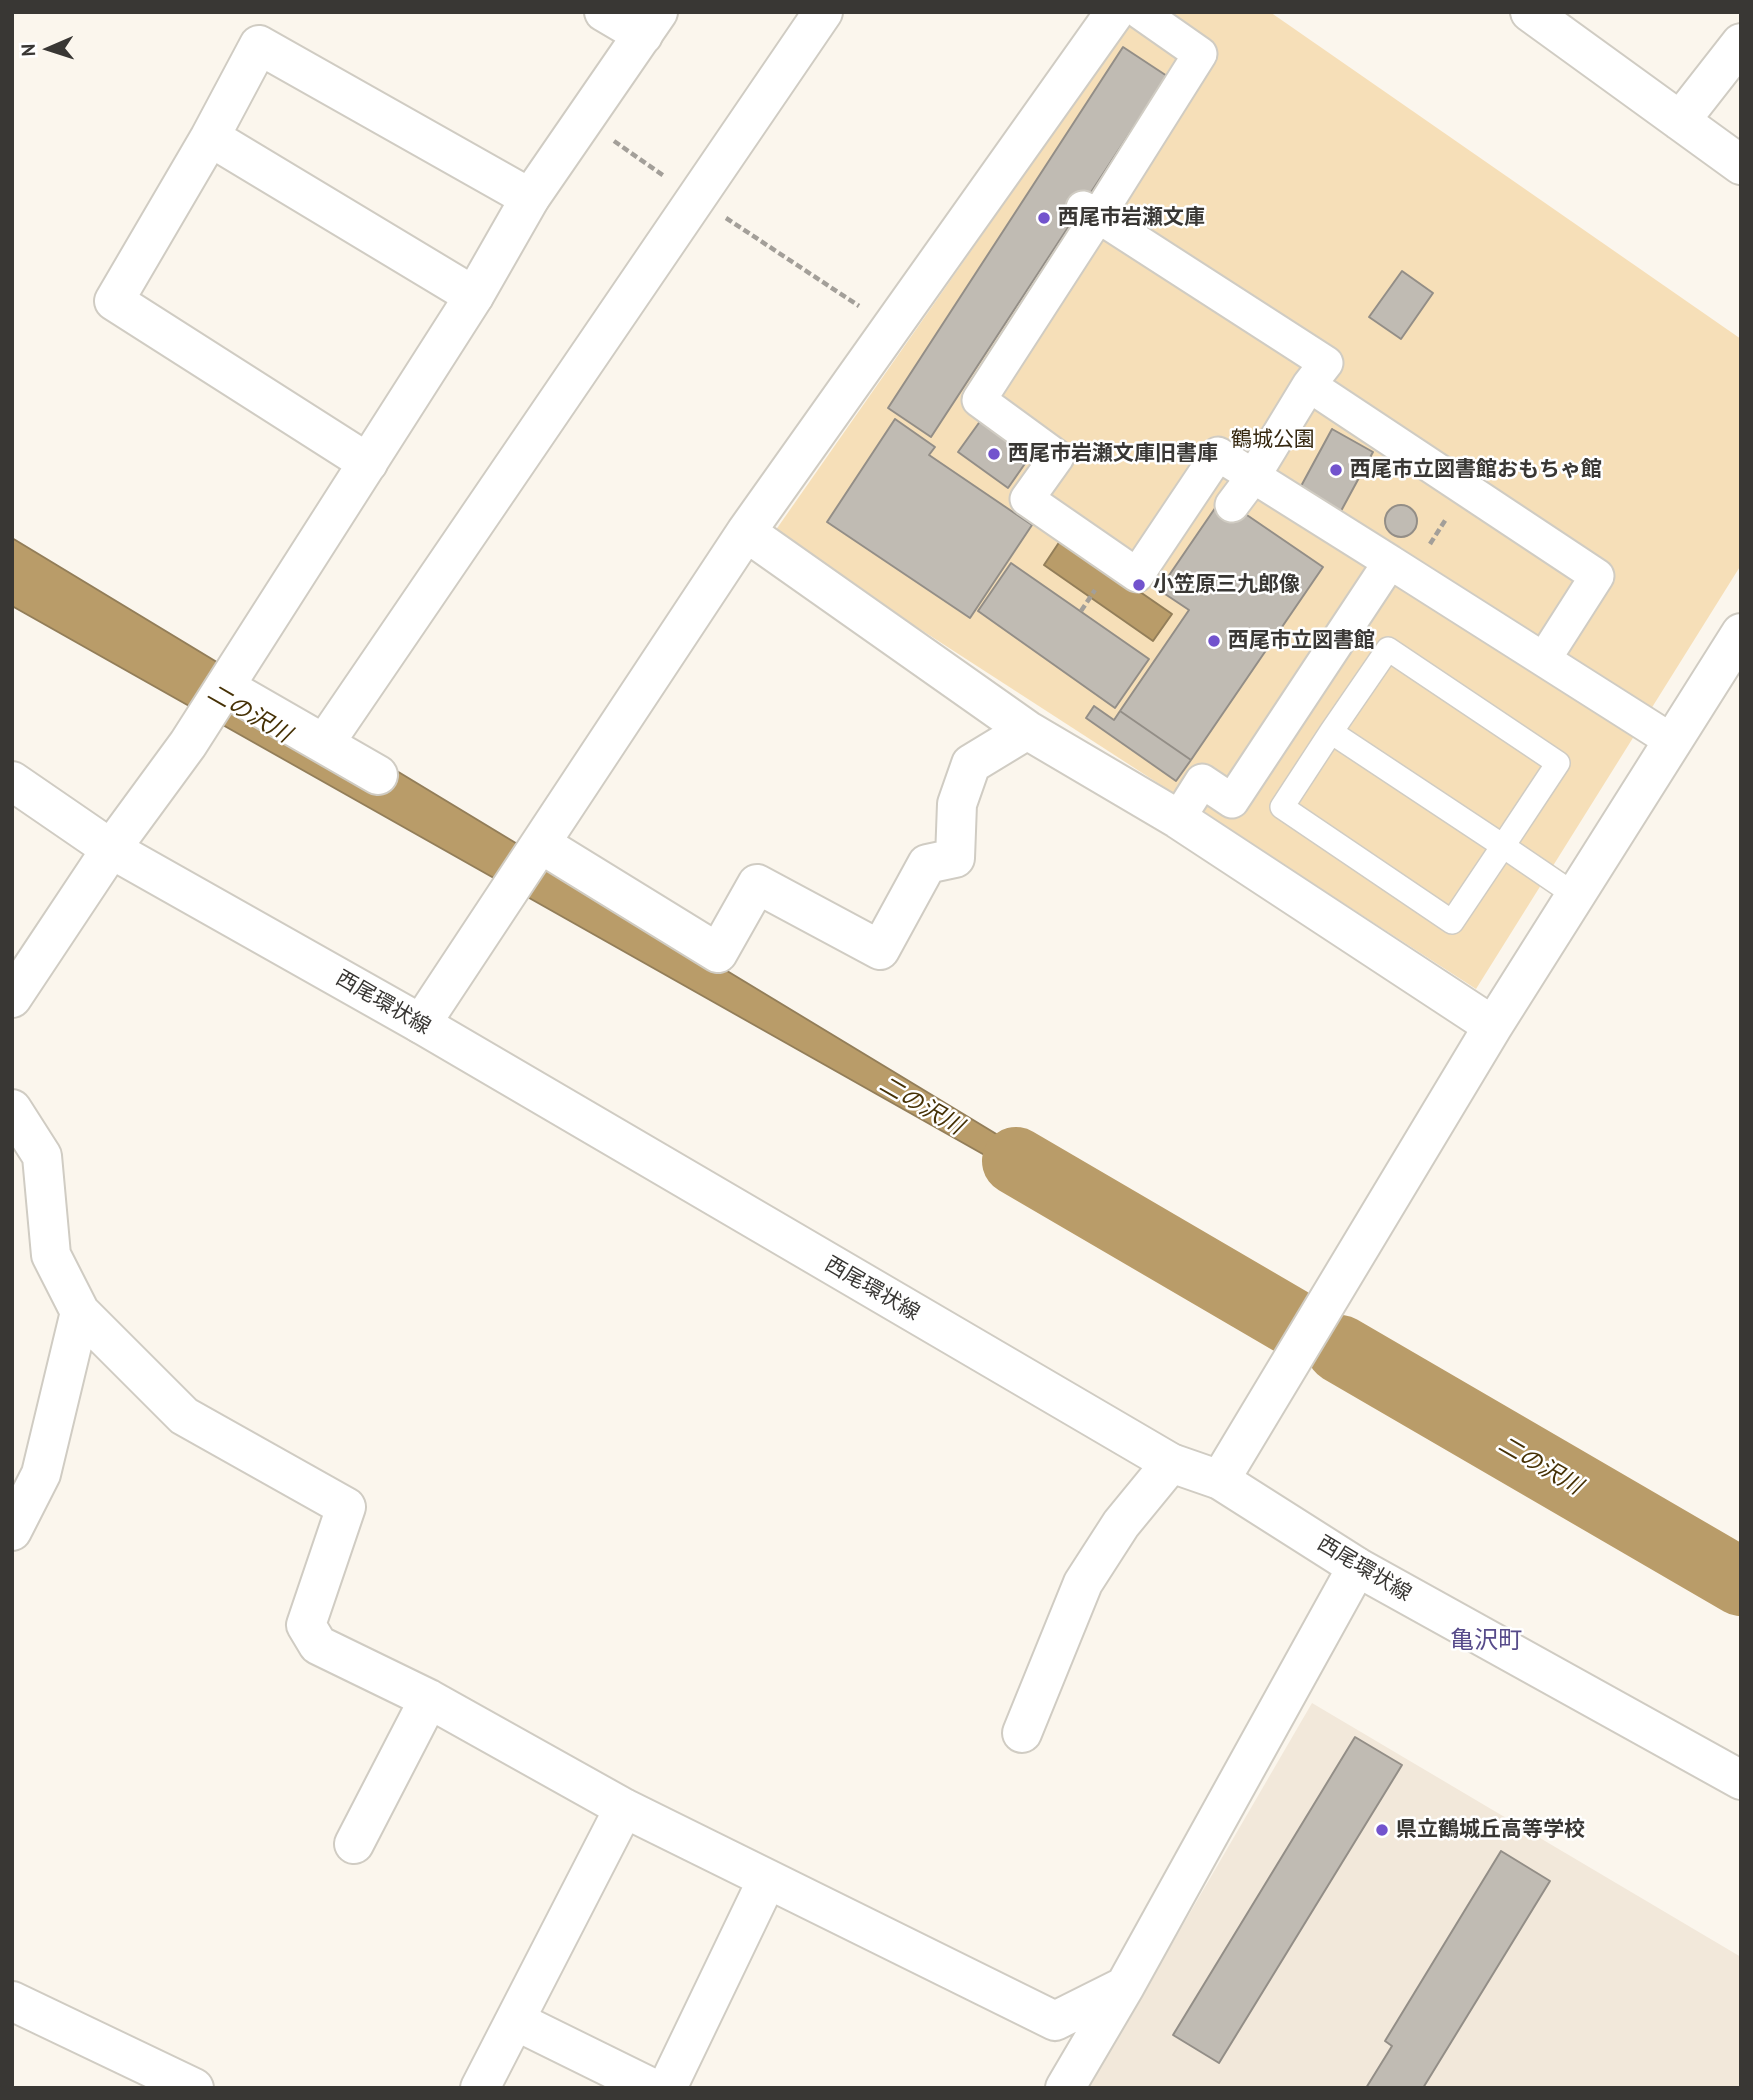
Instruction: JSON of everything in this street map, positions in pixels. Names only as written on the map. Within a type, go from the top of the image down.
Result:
[{"type":"street","points":[[12,998],[111,849],[188,744],[474,296],[530,198],[651,24],[604,12]]},
{"type":"street","points":[[324,744],[823,12]]},
{"type":"street","points":[[421,1024],[746,532],[1115,12]]},
{"type":"street","points":[[1140,12],[1200,54],[1090,212],[979,400],[1057,457],[1027,499],[1137,575],[1218,454],[1672,741]]},
{"type":"street","points":[[1530,12],[1741,164]]},
{"type":"street","points":[[1680,121],[1741,43]]},
{"type":"street","points":[[368,463],[114,301],[210,137],[258,46],[530,198]]},
{"type":"street","points":[[210,137],[474,296]]},
{"type":"street","points":[[1090,212],[1326,363],[1309,385],[1253,477],[1231,505]]},
{"type":"street","points":[[1309,385],[1598,576],[1544,659]]},
{"type":"street","points":[[746,532],[1027,730],[1178,819],[1493,1026]]},
{"type":"street","points":[[1178,819],[1202,781],[1232,801],[1400,568]]},
{"type":"street","points":[[1220,1480],[1493,1026],[1741,633]]},
{"type":"street","points":[[225,687],[378,775]]},
{"type":"street","points":[[541,844],[718,953],[757,884],[880,950],[927,864],[955,858],[957,803],[971,764],[1027,730]]},
{"type":"street","name":"西尾環状線","points":[[12,781],[111,849],[421,1024],[1171,1464],[1220,1480],[1357,1567],[1741,1780]]},
{"type":"street","points":[[12,1109],[42,1156],[51,1255],[80,1312],[184,1416],[346,1507],[306,1625],[318,1645],[429,1699],[625,1808],[1055,2021],[1125,1986]]},
{"type":"street","points":[[12,1531],[41,1474],[80,1312]]},
{"type":"street","points":[[1022,1733],[1083,1583],[1121,1524],[1171,1464]]},
{"type":"street","points":[[1065,2088],[1125,1986],[1357,1567]]},
{"type":"street","points":[[354,1844],[429,1699]]},
{"type":"street","points":[[480,2088],[625,1808]]},
{"type":"street","points":[[667,2088],[767,1880]]},
{"type":"street","points":[[12,2001],[194,2088]]},
{"type":"street","points":[[516,2021],[652,2088]]},
{"type":"lane","points":[[1388,649],[1558,763],[1452,922],[1282,807],[1331,732],[1388,649]]},
{"type":"lane","points":[[1331,732],[1575,895]]},
{"type":"path","points":[[584,120],[891,328]]},
{"type":"path","points":[[1400,568],[1465,489]]},
{"type":"path","points":[[1081,611],[1088,601]]},
{"type":"shaded area","name":"県立鶴城丘高等学校","points":[[1312,1703],[1741,1957],[1741,2088],[1088,2088]]},
{"type":"green space","name":"鶴城公園","points":[[1138,12],[1270,12],[1741,339],[1741,565],[1476,989],[773,534]]},
{"type":"water","name":"二の沢川","points":[[12,538],[1107,1201],[1089,1214],[12,606]]},
{"type":"water","points":[[1062,538],[1172,614],[1153,641],[1044,565]]},
{"type":"building","points":[[1123,47],[1167,76],[931,437],[888,408]]},
{"type":"building","points":[[1402,271],[1433,293],[1401,339],[1369,317]]},
{"type":"building","points":[[895,419],[935,447],[929,455],[1032,525],[970,618],[827,522]]},
{"type":"building","name":"西尾市岩瀬文庫旧書庫","points":[[981,420],[1031,455],[1008,488],[958,452]]},
{"type":"building","name":"西尾市立図書館おもちゃ館","points":[[1332,429],[1373,452],[1341,511],[1300,488]]},
{"type":"building","points":[[1222,498],[1323,567],[1191,760],[1120,711],[1189,610],[1159,590]]},
{"type":"building","points":[[1401,505],[1413,509],[1417,521],[1413,533],[1401,537],[1389,533],[1385,521],[1389,509]]},
{"type":"building","points":[[1011,563],[1149,659],[1115,708],[978,611]]},
{"type":"building","points":[[1094,706],[1114,720],[1120,711],[1191,760],[1176,781],[1086,718]]},
{"type":"building","points":[[1355,1737],[1402,1765],[1219,2063],[1173,2035]]},
{"type":"building","points":[[1501,1851],[1550,1881],[1423,2088],[1366,2088],[1392,2046],[1385,2041]]},
{"type":"waterway","name":"二の沢川","points":[[1016,1161],[1290,1321]]},
{"type":"waterway","name":"二の沢川","points":[[1340,1349],[1741,1582]]},
{"type":"place","name":"西尾市岩瀬文庫","points":[[1044,218]]},
{"type":"place","name":"西尾市岩瀬文庫旧書庫","points":[[994,454]]},
{"type":"place","name":"西尾市立図書館おもちゃ館","points":[[1336,470]]},
{"type":"place","name":"小笠原三九郎像","points":[[1139,585]]},
{"type":"place","name":"西尾市立図書館","points":[[1214,641]]},
{"type":"place","name":"県立鶴城丘高等学校","points":[[1382,1830]]},
{"type":"district","name":"亀沢町","points":[[1486,1641]]}]
